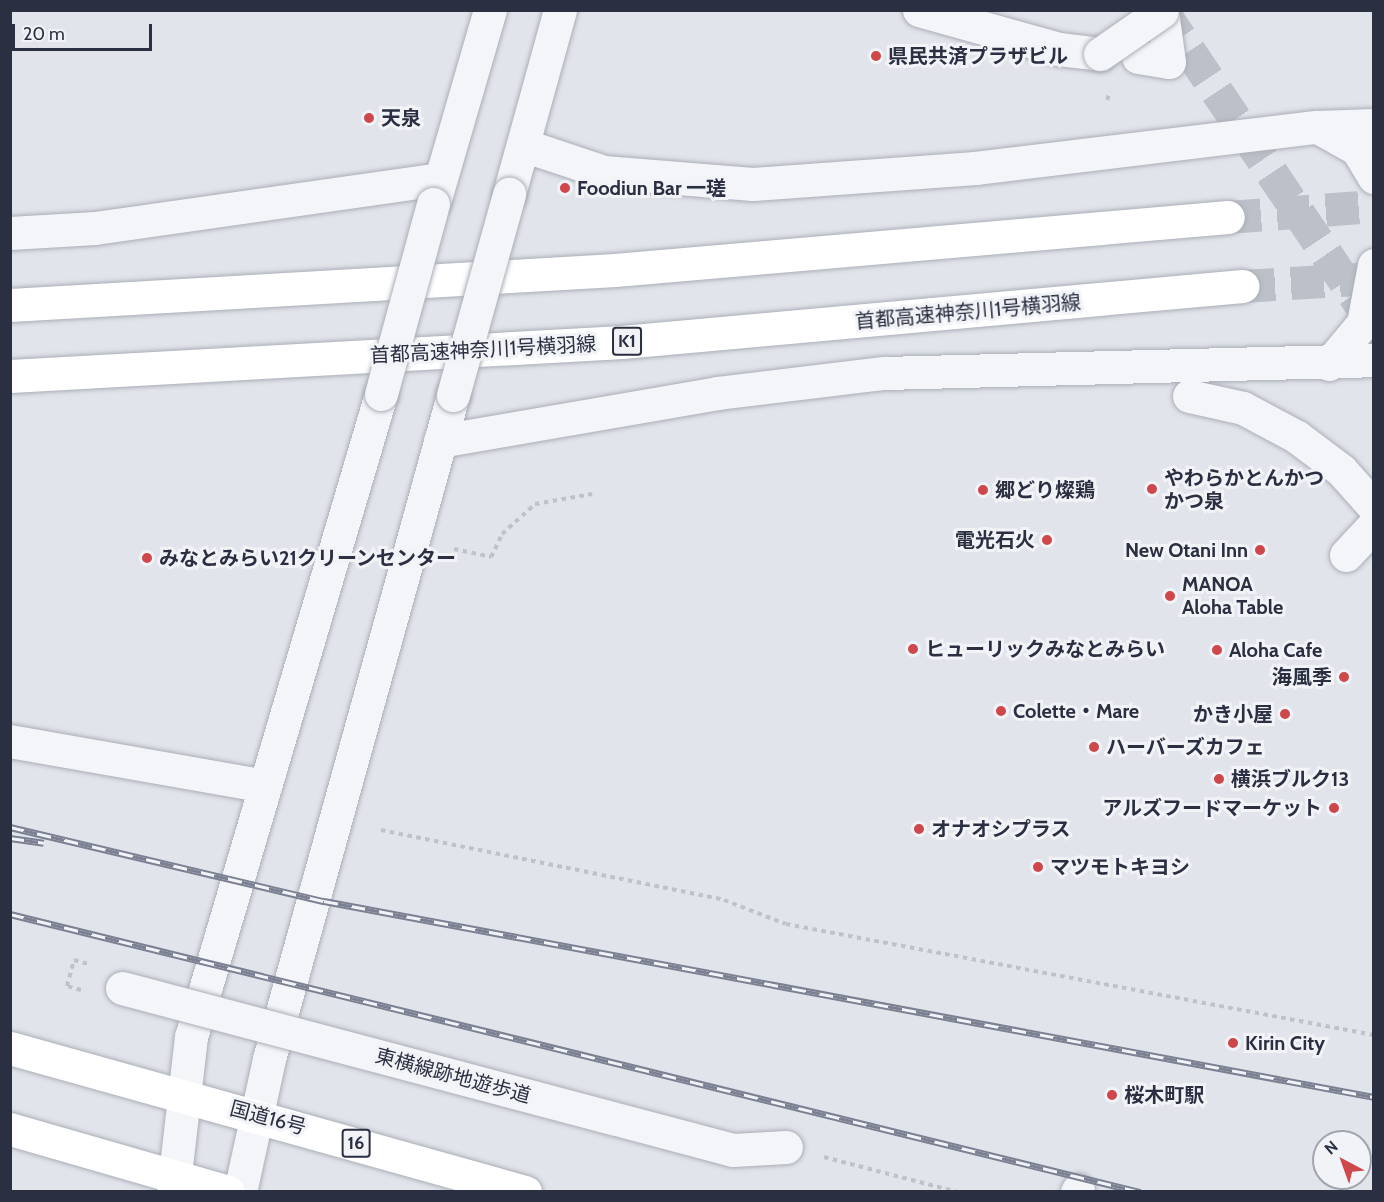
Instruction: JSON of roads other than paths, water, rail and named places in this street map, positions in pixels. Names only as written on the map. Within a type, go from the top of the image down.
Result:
[{"type":"highway","points":[[10,305],[615,270],[1228,217]]},
{"type":"highway","name":"首都高速神奈川1号横羽線","points":[[10,376],[622,342],[1242,286]]},
{"type":"highway","name":"国道16号","points":[[10,1048],[186,1095],[525,1191]]},
{"type":"highway","points":[[10,1129],[174,1184],[228,1191]]},
{"type":"street","points":[[174,1184],[191,1036],[381,394],[490,10]]},
{"type":"street","points":[[240,1191],[257,1115],[560,10]]},
{"type":"street","points":[[919,10],[1059,49],[1100,54],[1162,10],[1168,62],[1138,57]]},
{"type":"street","points":[[524,145],[604,172],[753,184],[975,168],[1316,127],[1374,125]]},
{"type":"street","points":[[1316,127],[1357,149],[1374,177]]},
{"type":"street","points":[[10,233],[95,228],[437,191]]},
{"type":"street","points":[[1329,364],[1363,323],[1374,266]]},
{"type":"street","points":[[440,441],[718,393],[884,373],[1038,364],[1329,364],[1374,360]]},
{"type":"street","points":[[1189,396],[1243,408],[1297,437],[1341,470],[1374,507]]},
{"type":"street","points":[[1346,555],[1374,525]]},
{"type":"street","points":[[10,741],[265,786]]},
{"type":"street","name":"東横線跡地遊歩道","points":[[120,994],[733,1150],[786,1147]]},
{"type":"tunnel","points":[[1162,10],[1374,324]]},
{"type":"tunnel","points":[[1228,217],[1374,206]]},
{"type":"tunnel","points":[[1242,286],[1374,278]]},
{"type":"railway","points":[[10,827],[324,901],[1374,1097]]},
{"type":"railway","points":[[10,838],[44,843]]},
{"type":"railway","points":[[10,914],[1140,1192]]},
{"type":"place","name":"県民共済プラザビル","points":[[876,56]]},
{"type":"place","name":"天泉","points":[[369,118]]},
{"type":"place","name":"Foodiun Bar 一瑳","points":[[565,188]]},
{"type":"place","name":"やわらかとんかつ かつ泉","points":[[1152,489]]},
{"type":"place","name":"郷どり燦鶏","points":[[983,490]]},
{"type":"place","name":"電光石火","points":[[1047,540]]},
{"type":"place","name":"New Otani Inn","points":[[1260,550]]},
{"type":"place","name":"みなとみらい21クリーンセンター","points":[[147,558]]},
{"type":"place","name":"MANOA Aloha Table","points":[[1170,596]]},
{"type":"place","name":"ヒューリックみなとみらい","points":[[913,649]]},
{"type":"place","name":"Aloha Cafe","points":[[1217,650]]},
{"type":"place","name":"海風季","points":[[1344,677]]},
{"type":"place","name":"Colette・Mare","points":[[1001,711]]},
{"type":"place","name":"かき小屋","points":[[1285,714]]},
{"type":"place","name":"ハーバーズカフェ","points":[[1094,747]]},
{"type":"place","name":"横浜ブルク13","points":[[1219,779]]},
{"type":"place","name":"アルズフードマーケット","points":[[1334,808]]},
{"type":"place","name":"オナオシプラス","points":[[919,829]]},
{"type":"place","name":"マツモトキヨシ","points":[[1038,867]]},
{"type":"place","name":"Kirin City","points":[[1233,1043]]},
{"type":"place","name":"桜木町駅","points":[[1112,1095]]}]
